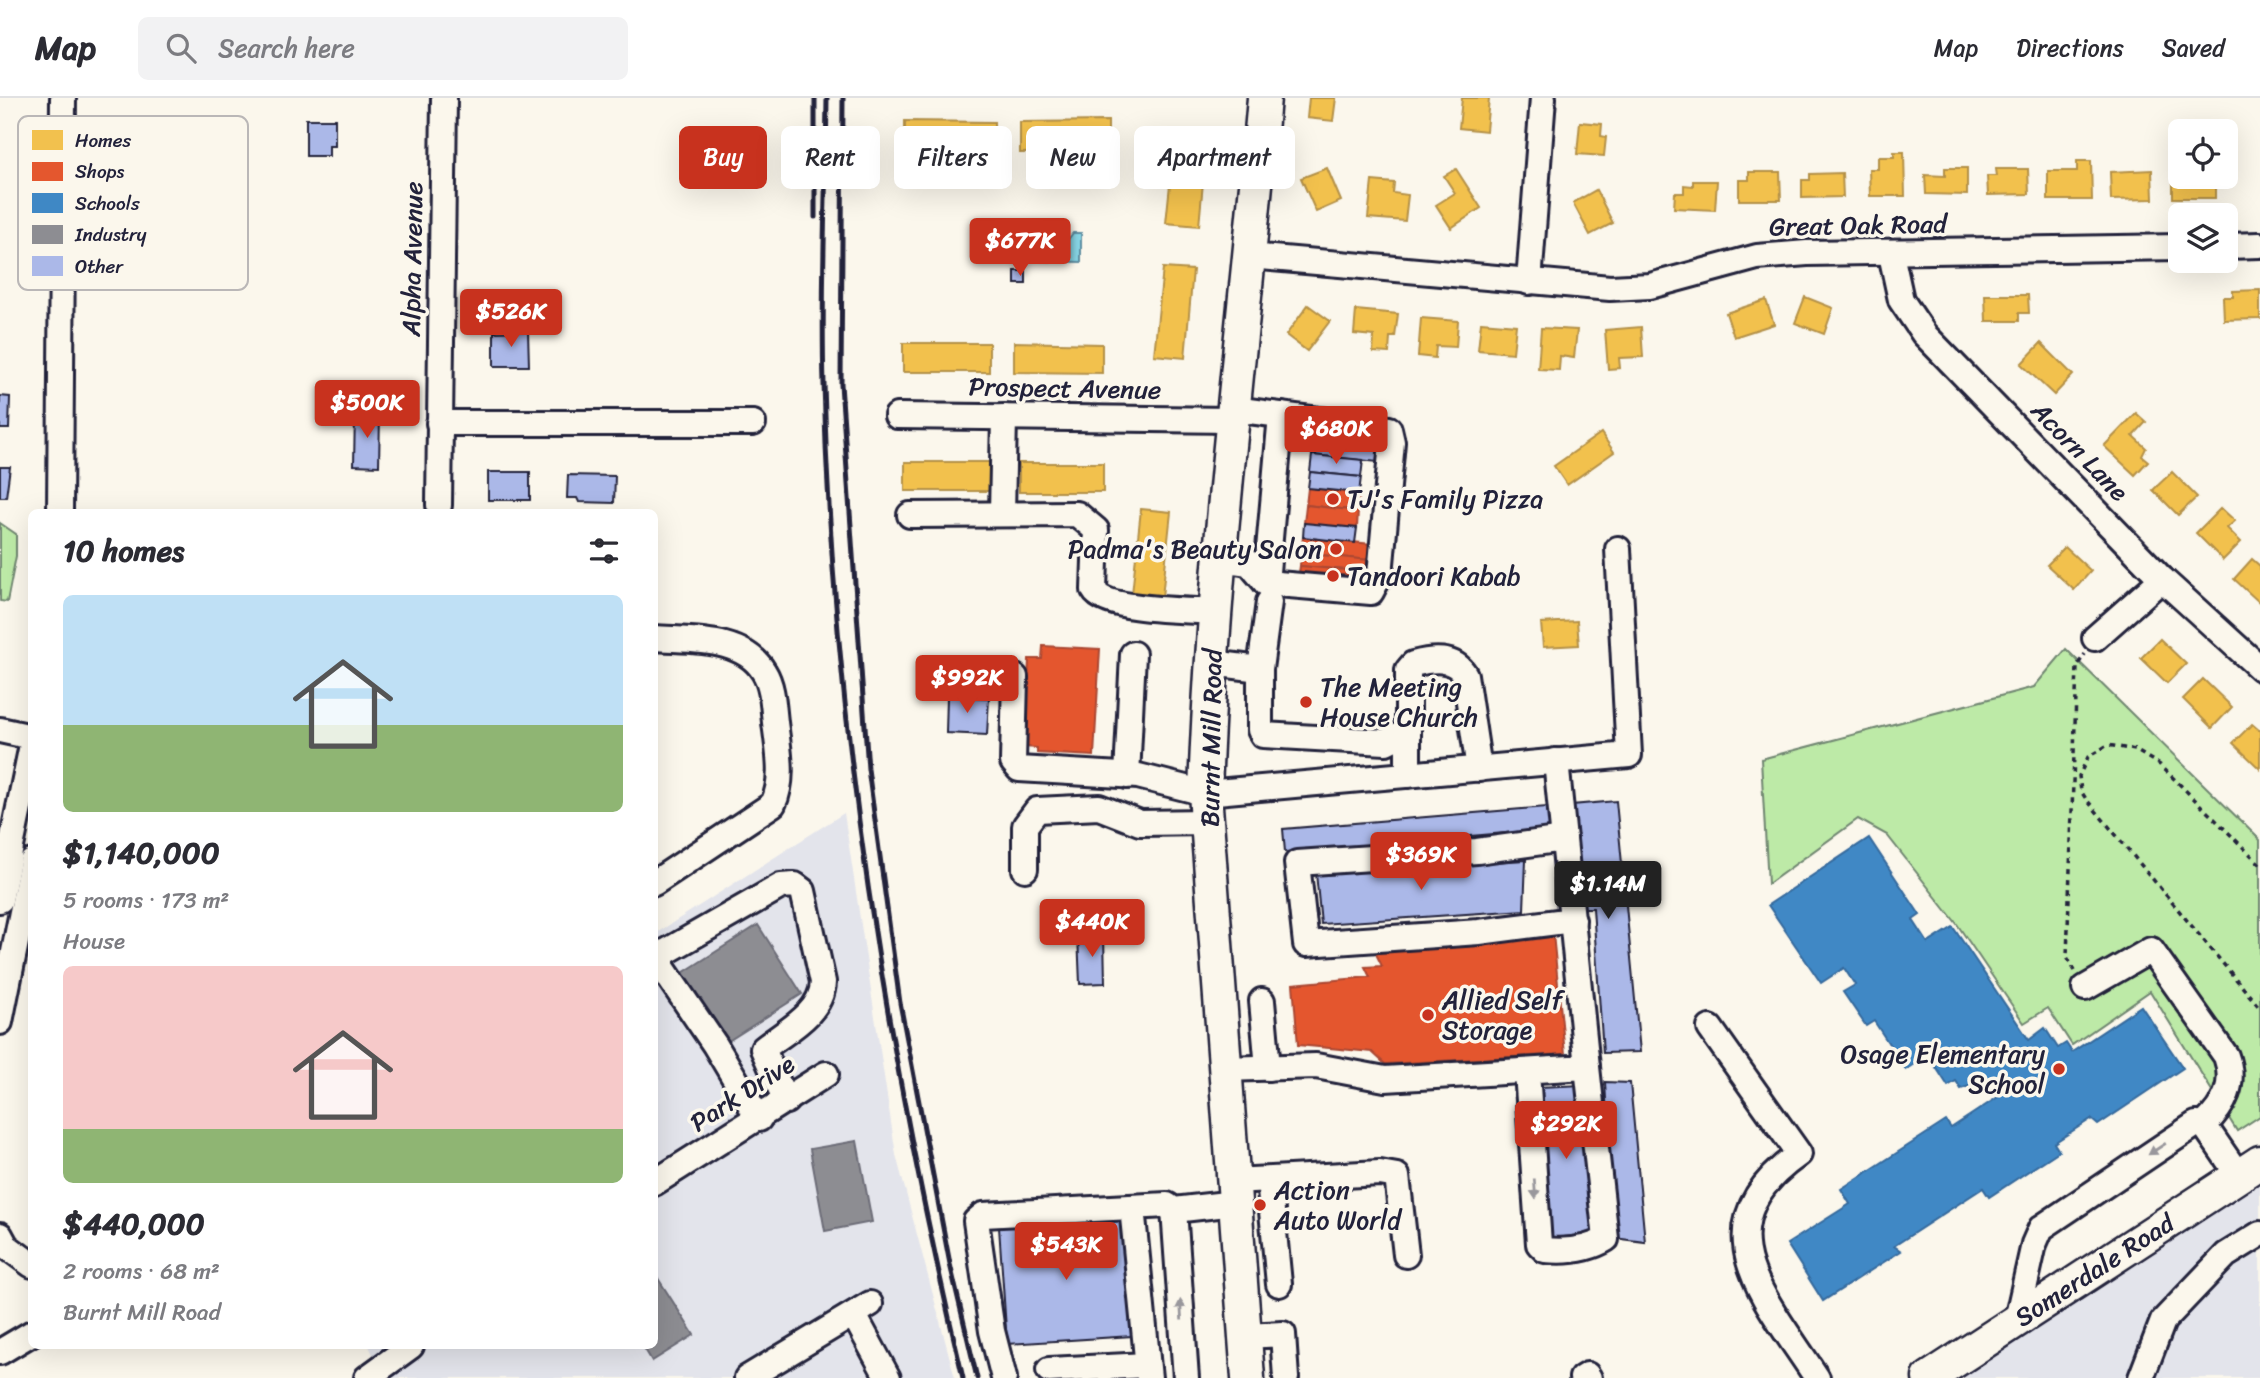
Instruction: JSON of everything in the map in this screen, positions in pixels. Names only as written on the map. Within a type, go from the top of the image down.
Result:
[{"type":"main road","name":"Burnt Mill Road","points":[[1248,1378],[1206,808],[1212,663],[1220,559],[1264,98]]},
{"type":"main road","name":"Somerdale Road","points":[[1929,1378],[2250,1169]]},
{"type":"street","points":[[62,98],[62,116]]},
{"type":"street","name":"Alpha Avenue","points":[[439,505],[444,98]]},
{"type":"street","points":[[1529,282],[1543,98]]},
{"type":"street","points":[[2238,245],[2260,244]]},
{"type":"street","name":"Great Oak Road","points":[[1249,256],[1610,288],[1650,286],[1758,257],[2168,247]]},
{"type":"street","name":"Acorn Lane","points":[[1891,254],[1901,300],[1924,334],[2162,579],[2260,668]]},
{"type":"street","points":[[60,509],[61,290]]},
{"type":"street","points":[[1281,415],[1260,668],[1263,735],[1386,742],[1408,731]]},
{"type":"street","name":"Prospect Avenue","points":[[897,416],[1281,415],[1389,429],[1391,455],[1380,575],[1371,592],[1268,592]]},
{"type":"street","points":[[1002,513],[1004,417]]},
{"type":"street","points":[[439,423],[753,423]]},
{"type":"street","points":[[910,515],[1077,514],[1089,521],[1096,530],[1094,590],[1097,596],[1106,601],[1216,612]]},
{"type":"street","points":[[1025,869],[1025,826],[1037,810],[1099,807],[1140,823],[1206,808],[1408,775],[1629,755],[1618,549]]},
{"type":"street","points":[[1220,559],[1250,563],[1268,592]]},
{"type":"street","points":[[2095,638],[2162,579]]},
{"type":"street","points":[[658,638],[725,645],[744,653],[763,670],[770,688],[779,777],[773,804],[658,880]]},
{"type":"street","points":[[1127,776],[1133,654]]},
{"type":"street","points":[[1408,775],[1408,670],[1413,664],[1423,661],[1451,660],[1460,666],[1465,675],[1479,769]]},
{"type":"street","points":[[1212,663],[1260,668]]},
{"type":"street","points":[[1015,677],[1013,762],[1018,769],[1127,776],[1206,808]]},
{"type":"street","points":[[0,730],[28,736]]},
{"type":"street","points":[[1527,1072],[1539,1244],[1545,1250],[1558,1251],[1593,1246],[1606,1239],[1556,761]]},
{"type":"street","points":[[1,891],[28,764]]},
{"type":"street","points":[[1564,839],[1477,851],[1297,863],[1306,944],[1479,932],[1573,920]]},
{"type":"street","points":[[0,1022],[28,882]]},
{"type":"street","points":[[759,1119],[715,1045],[662,967],[662,954],[781,886],[795,884],[803,891],[823,982],[822,995],[816,1007],[763,1049],[786,1101]]},
{"type":"street","points":[[2085,988],[2151,950],[2227,1056],[2231,1070],[2229,1092],[2215,1115],[2204,1125]]},
{"type":"street","points":[[1262,1001],[1268,1068]]},
{"type":"street","points":[[1710,1028],[1799,1154],[1766,1180],[1756,1194],[1746,1223],[1745,1237],[1753,1277],[1817,1378]]},
{"type":"street","points":[[1225,1069],[1317,1066],[1385,1079],[1587,1067]]},
{"type":"street","name":"Park Drive","points":[[658,1182],[826,1074]]},
{"type":"street","points":[[2017,1320],[2034,1244],[2041,1228],[2196,1124],[2204,1125],[2250,1169]]},
{"type":"street","points":[[1174,1210],[1269,1180],[1380,1172],[1397,1176],[1406,1255]]},
{"type":"street","points":[[1269,1180],[1279,1284]]},
{"type":"street","points":[[1004,1378],[992,1331],[976,1221],[983,1216],[1167,1205],[1174,1210]]},
{"type":"street","points":[[1049,1370],[1148,1371],[1132,1207]]},
{"type":"street","points":[[1174,1210],[1186,1378]]},
{"type":"street","points":[[2141,1378],[2163,1321],[2226,1255],[2260,1234]]},
{"type":"street","points":[[0,1235],[5,1245],[28,1262]]},
{"type":"street","points":[[747,1378],[862,1309],[887,1378]]},
{"type":"street","points":[[1244,1336],[1283,1334],[1286,1378]]},
{"type":"street","points":[[0,1352],[28,1335]]},
{"type":"street","points":[[367,1378],[407,1349]]},
{"type":"street","points":[[1582,1378],[1587,1375],[1590,1378]]},
{"type":"path","points":[[2085,988],[2067,957],[2068,919],[2077,666],[2095,638]]},
{"type":"path","points":[[2260,864],[2147,755],[2121,746],[2108,745],[2083,765],[2079,784],[2086,799],[2260,1008]]},
{"type":"shaded area","points":[[844,813],[896,1155],[955,1378],[354,1378],[377,1363],[370,1349],[658,1349],[658,932]]},
{"type":"shaded area","points":[[2260,1162],[2260,1378],[1929,1378]]},
{"type":"green space","points":[[0,523],[16,534],[16,556],[7,602],[0,601]]},
{"type":"green space","points":[[2066,649],[2260,840],[2260,1116],[2237,1131],[2150,991],[2072,1045],[2048,1008],[2024,1023],[1957,924],[1887,835],[1858,819],[1768,884],[1761,759],[2034,687]]},
{"type":"water","points":[[1073,233],[1081,233],[1081,262],[1039,261],[1039,242],[1066,242]]},
{"type":"building: Homes","points":[[1309,98],[1336,98],[1333,121],[1307,118]]},
{"type":"building: Homes","points":[[1462,98],[1489,98],[1486,131],[1459,128]]},
{"type":"building: Homes","points":[[905,121],[994,122],[994,126],[905,126]]},
{"type":"building: Homes","points":[[1108,121],[1108,126],[1026,126],[1026,153],[1020,153],[1020,122]]},
{"type":"building: Homes","points":[[1580,122],[1602,124],[1601,136],[1606,137],[1604,156],[1577,154]]},
{"type":"building: Homes","points":[[1894,152],[1904,152],[1905,196],[1870,196],[1869,169],[1878,169],[1878,157],[1894,157]]},
{"type":"building: Homes","points":[[2077,161],[2091,161],[2092,200],[2048,200],[2048,171],[2077,171]]},
{"type":"building: Homes","points":[[1327,168],[1341,201],[1316,212],[1301,178]]},
{"type":"building: Homes","points":[[1945,168],[1967,168],[1967,195],[1926,194],[1925,175],[1945,176]]},
{"type":"building: Homes","points":[[1456,169],[1481,208],[1451,228],[1436,205],[1455,193],[1444,176]]},
{"type":"building: Homes","points":[[1996,169],[2028,169],[2029,194],[1988,195],[1987,176],[1997,176]]},
{"type":"building: Homes","points":[[2152,170],[2153,199],[2111,200],[2110,172]]},
{"type":"building: Homes","points":[[1749,172],[1780,172],[1781,200],[1739,200],[1739,180],[1749,180]]},
{"type":"building: Homes","points":[[1842,173],[1843,197],[1802,198],[1802,180],[1810,180],[1810,174]]},
{"type":"building: Homes","points":[[1372,181],[1394,183],[1393,193],[1408,195],[1405,221],[1368,218]]},
{"type":"building: Homes","points":[[1693,181],[1717,181],[1715,210],[1674,208],[1675,193],[1684,193],[1684,185],[1693,186]]},
{"type":"building: Homes","points":[[1170,189],[1202,189],[1199,226],[1166,223]]},
{"type":"building: Homes","points":[[2173,189],[2215,189],[2215,198],[2173,198]]},
{"type":"building: Homes","points":[[1596,190],[1613,223],[1590,235],[1573,203]]},
{"type":"building: Homes","points":[[1163,268],[1193,270],[1185,358],[1154,355]]},
{"type":"building: Homes","points":[[2260,290],[2260,319],[2224,320],[2223,297],[2233,297],[2233,291]]},
{"type":"building: Homes","points":[[1985,295],[2028,295],[2029,313],[2019,313],[2019,321],[1986,321]]},
{"type":"building: Homes","points":[[1805,297],[1833,308],[1824,334],[1795,323]]},
{"type":"building: Homes","points":[[1766,300],[1774,324],[1734,337],[1726,313]]},
{"type":"building: Homes","points":[[1308,305],[1330,321],[1307,351],[1286,335]]},
{"type":"building: Homes","points":[[1356,310],[1398,314],[1395,337],[1390,337],[1389,353],[1373,352],[1374,336],[1354,334]]},
{"type":"building: Homes","points":[[1421,318],[1458,321],[1456,347],[1436,346],[1435,358],[1418,356]]},
{"type":"building: Homes","points":[[1481,322],[1516,325],[1513,353],[1478,350]]},
{"type":"building: Homes","points":[[1641,327],[1643,357],[1619,358],[1620,368],[1608,369],[1605,330]]},
{"type":"building: Homes","points":[[1541,328],[1577,330],[1574,358],[1560,356],[1559,370],[1538,369]]},
{"type":"building: Homes","points":[[1014,342],[1102,344],[1102,373],[1014,372]]},
{"type":"building: Homes","points":[[903,343],[989,343],[989,372],[903,372]]},
{"type":"building: Homes","points":[[2041,343],[2073,375],[2054,395],[2021,364]]},
{"type":"building: Homes","points":[[2136,413],[2146,422],[2133,436],[2146,448],[2142,456],[2148,461],[2135,475],[2104,446]]},
{"type":"building: Homes","points":[[1601,433],[1614,452],[1567,485],[1554,466]]},
{"type":"building: Homes","points":[[905,462],[990,462],[990,491],[905,491]]},
{"type":"building: Homes","points":[[1019,463],[1103,463],[1103,492],[1019,492]]},
{"type":"building: Homes","points":[[2172,472],[2197,497],[2178,515],[2153,490]]},
{"type":"building: Homes","points":[[2221,508],[2235,521],[2227,528],[2241,542],[2223,560],[2196,533]]},
{"type":"building: Homes","points":[[1141,509],[1171,512],[1162,597],[1132,594]]},
{"type":"building: Homes","points":[[2065,547],[2091,571],[2074,590],[2047,565]]},
{"type":"building: Homes","points":[[2252,559],[2260,566],[2260,603],[2234,579]]},
{"type":"building: Homes","points":[[1577,621],[1579,645],[1543,647],[1541,623]]},
{"type":"building: Homes","points":[[2160,639],[2186,664],[2167,683],[2141,658]]},
{"type":"building: Homes","points":[[2203,679],[2232,707],[2212,728],[2183,699]]},
{"type":"building: Homes","points":[[2252,724],[2260,731],[2260,769],[2233,743]]},
{"type":"building: Shops","name":"TJ's Family Pizza","points":[[1308,488],[1359,493],[1358,511],[1306,505]]},
{"type":"building: Shops","points":[[1306,505],[1358,511],[1357,528],[1304,523]]},
{"type":"building: Shops","name":"Padma's Beauty Salon","points":[[1303,537],[1371,544],[1369,560],[1301,553]]},
{"type":"building: Shops","points":[[1301,553],[1369,560],[1368,572],[1300,566]]},
{"type":"building: Shops","name":"Tandoori Kabab","points":[[1300,566],[1368,572],[1366,586],[1298,579]]},
{"type":"building: Shops","points":[[1043,646],[1100,649],[1094,756],[1037,753],[1037,748],[1025,747],[1029,659],[1042,659]]},
{"type":"building: Shops","name":"Allied Self Storage","points":[[1553,934],[1565,1054],[1385,1064],[1372,1052],[1298,1045],[1293,984],[1370,977],[1365,967],[1382,966],[1373,948]]},
{"type":"building: Schools","name":"Osage Elementary School","points":[[1869,838],[1920,915],[1913,920],[1928,943],[1953,927],[2029,1040],[2045,1028],[2058,1048],[2066,1043],[2072,1052],[2141,1006],[2183,1068],[2098,1125],[2091,1119],[2054,1143],[2059,1151],[1989,1197],[1983,1188],[1894,1246],[1901,1251],[1823,1301],[1787,1244],[1850,1204],[1841,1189],[1946,1121],[1951,1128],[1998,1097],[1989,1084],[1984,1088],[1980,1082],[1961,1089],[1956,1081],[1948,1086],[1928,1055],[1906,1070],[1874,1021],[1866,1026],[1843,992],[1855,985],[1844,968],[1821,983],[1768,905]]},
{"type":"building: Industry","points":[[758,925],[802,994],[725,1043],[681,974]]},
{"type":"building: Industry","points":[[857,1141],[872,1222],[825,1231],[810,1149]]},
{"type":"building: Industry","points":[[658,1278],[694,1335],[652,1361],[645,1349],[658,1349]]},
{"type":"building: Other","points":[[306,119],[335,119],[335,146],[329,146],[329,156],[306,156]]},
{"type":"building: Other","points":[[981,220],[1004,220],[1005,257],[981,257]]},
{"type":"building: Other","points":[[1016,246],[1026,246],[1026,258],[1016,257]]},
{"type":"building: Other","points":[[1015,271],[1026,271],[1026,284],[1015,284]]},
{"type":"building: Other","points":[[528,331],[529,366],[494,366],[494,332]]},
{"type":"building: Other","points":[[0,396],[10,397],[9,429],[0,429]]},
{"type":"building: Other","points":[[355,413],[380,414],[379,466],[354,465]]},
{"type":"building: Other","points":[[1314,430],[1381,437],[1378,462],[1312,455]]},
{"type":"building: Other","points":[[1312,455],[1363,460],[1361,477],[1310,472]]},
{"type":"building: Other","points":[[0,467],[10,467],[6,497],[0,497]]},
{"type":"building: Other","points":[[488,472],[530,472],[530,500],[488,500]]},
{"type":"building: Other","points":[[1310,472],[1361,477],[1359,493],[1308,488]]},
{"type":"building: Other","points":[[568,475],[615,476],[614,503],[579,502],[577,498],[567,498]]},
{"type":"building: Other","points":[[1304,523],[1357,528],[1355,543],[1303,537]]},
{"type":"building: Other","points":[[947,696],[989,698],[987,735],[946,733]]},
{"type":"building: Other","points":[[1616,801],[1640,1052],[1603,1053],[1593,908],[1582,908],[1572,805]]},
{"type":"building: Other","points":[[1547,807],[1551,829],[1285,852],[1283,829]]},
{"type":"building: Other","points":[[1526,860],[1524,910],[1321,924],[1316,873]]},
{"type":"building: Other","points":[[1104,934],[1105,983],[1080,984],[1078,935]]},
{"type":"building: Other","points":[[1605,1082],[1630,1083],[1645,1242],[1614,1238]]},
{"type":"building: Other","points":[[1583,1085],[1592,1233],[1550,1239],[1539,1087]]},
{"type":"building: Other","points":[[1124,1219],[1132,1336],[1007,1344],[999,1227]]},
{"type":"railway","points":[[815,98],[815,217]]},
{"type":"railway","points":[[827,98],[823,277],[824,384],[838,635],[851,760],[887,1009],[935,1256],[963,1378]]},
{"type":"railway","points":[[843,98],[841,384],[868,769],[900,1003],[950,1264],[977,1378]]},
{"type":"place","name":"TJ's Family Pizza","points":[[1333,499]]},
{"type":"place","name":"Padma's Beauty Salon","points":[[1336,549]]},
{"type":"place","name":"Tandoori Kabab","points":[[1333,576]]},
{"type":"place","name":"The Meeting House Church","points":[[1306,702]]},
{"type":"place","name":"Allied Self Storage","points":[[1428,1015]]},
{"type":"place","name":"Osage Elementary School","points":[[2059,1069]]},
{"type":"place","name":"Action Auto World","points":[[1260,1205]]}]
